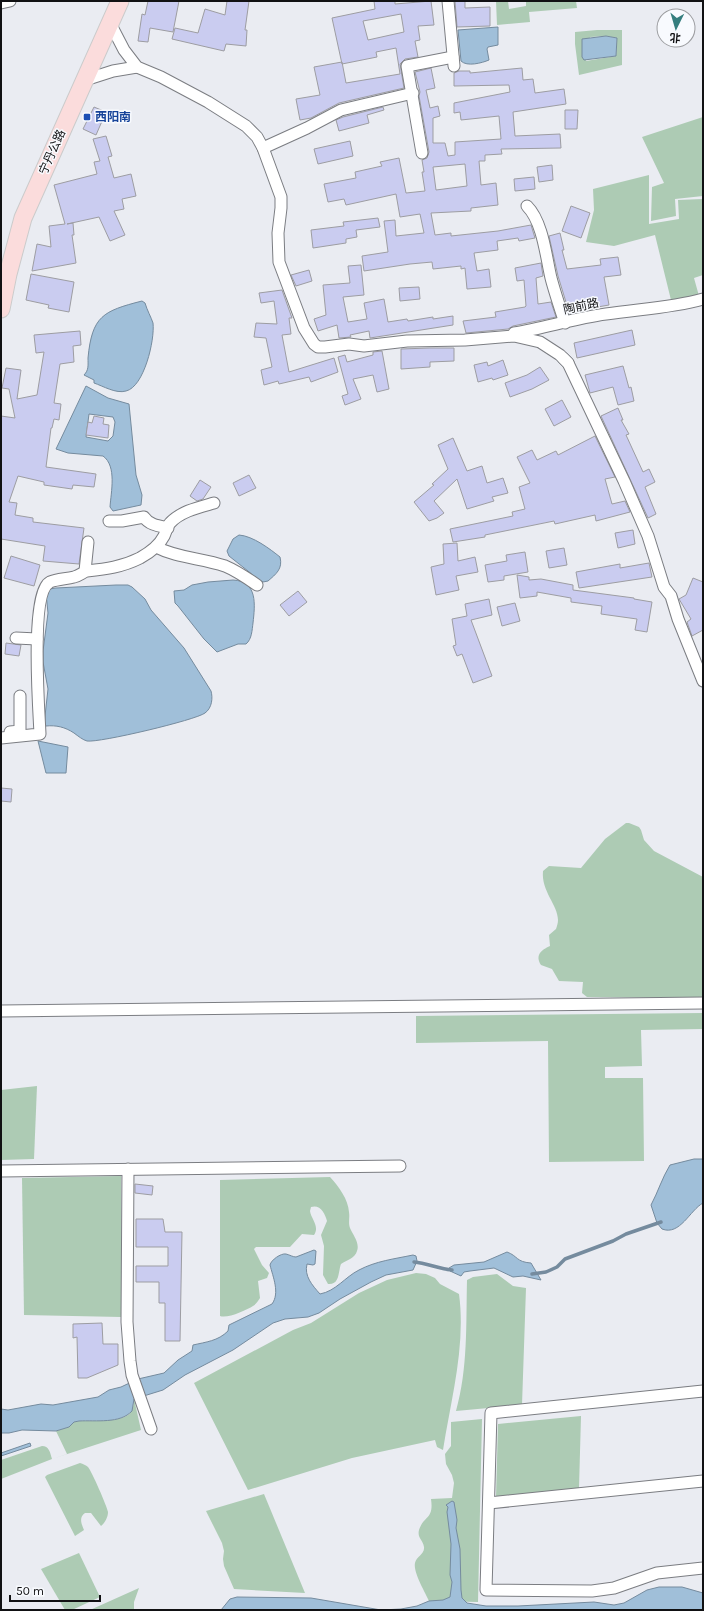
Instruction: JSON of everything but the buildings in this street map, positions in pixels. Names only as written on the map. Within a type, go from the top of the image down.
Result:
[{"type":"main road","name":"宁丹公路","points":[[1,309],[8,274],[23,218],[120,1]]},
{"type":"street","points":[[1,3],[10,1]]},
{"type":"street","points":[[422,153],[407,66],[453,61],[448,1]]},
{"type":"street","points":[[110,23],[124,50],[137,67],[161,78],[230,116],[246,126],[257,137],[263,148],[281,197],[282,208],[278,233],[280,262],[304,328],[314,344],[318,347],[349,344],[375,345],[407,341],[466,340],[514,336],[527,338],[545,345],[568,363],[648,536],[664,587],[671,596],[678,619],[703,681]]},
{"type":"street","points":[[85,80],[98,75],[137,67]]},
{"type":"street","points":[[263,148],[307,128],[341,110],[412,93]]},
{"type":"street","points":[[527,206],[532,211],[538,223],[552,280],[565,323]]},
{"type":"street","name":"陶前路","points":[[466,340],[529,330],[606,314],[673,307],[703,299]]},
{"type":"street","points":[[1,738],[40,734],[36,658],[43,595],[46,586],[58,580],[78,576],[86,572],[119,567],[141,558],[156,547],[163,539],[170,523],[179,516],[194,509],[214,503]]},
{"type":"street","points":[[109,521],[122,521],[144,517],[153,525],[168,528]]},
{"type":"street","points":[[86,572],[88,542]]},
{"type":"street","points":[[156,547],[170,553],[225,566],[243,574],[257,585]]},
{"type":"street","points":[[16,638],[37,639]]},
{"type":"street","points":[[1,733],[20,731],[20,696]]},
{"type":"street","points":[[1,1010],[703,1003]]},
{"type":"street","points":[[1,1171],[400,1166]]},
{"type":"street","points":[[128,1169],[127,1322],[130,1361],[132,1375],[151,1429]]},
{"type":"street","points":[[703,1391],[491,1413],[486,1590],[592,1591],[614,1588],[657,1573],[703,1568]]},
{"type":"street","points":[[488,1503],[703,1480]]},
{"type":"green space","points":[[496,1],[508,1],[509,9],[526,6],[526,1],[576,1],[577,8],[529,12],[530,22],[497,25]]},
{"type":"green space","points":[[622,30],[622,65],[579,75],[575,32]],"holes":[[[606,36],[617,38],[616,56],[586,61],[590,37]]]},
{"type":"green space","points":[[703,117],[703,196],[675,199],[676,216],[651,221],[652,187],[664,183],[642,137]]},
{"type":"green space","points":[[649,175],[649,224],[679,219],[678,200],[703,199],[703,275],[694,278],[699,296],[671,300],[655,235],[614,246],[586,242],[594,210],[593,189]]},
{"type":"green space","points":[[626,823],[639,827],[644,840],[654,851],[703,877],[703,998],[587,997],[582,993],[583,982],[559,981],[552,969],[541,965],[539,961],[540,953],[550,946],[549,935],[556,929],[558,921],[557,914],[544,885],[543,871],[549,866],[581,868],[605,839]]},
{"type":"green space","points":[[703,1013],[703,1029],[641,1030],[642,1066],[605,1067],[605,1078],[643,1078],[644,1161],[549,1162],[548,1041],[416,1043],[416,1016]]},
{"type":"green space","points":[[37,1086],[34,1159],[1,1160],[1,1090]]},
{"type":"green space","points":[[121,1176],[121,1317],[24,1315],[22,1178]]},
{"type":"green space","points":[[330,1177],[340,1189],[347,1202],[349,1226],[358,1245],[357,1251],[354,1255],[341,1264],[337,1280],[332,1284],[328,1284],[323,1275],[324,1246],[321,1235],[327,1221],[323,1212],[314,1206],[311,1207],[310,1211],[316,1226],[316,1232],[314,1235],[302,1234],[290,1247],[256,1247],[254,1249],[262,1265],[269,1273],[267,1278],[258,1281],[260,1298],[257,1302],[242,1312],[223,1317],[220,1316],[220,1180]]},
{"type":"green space","points":[[416,1273],[426,1274],[435,1278],[440,1284],[459,1294],[461,1333],[459,1353],[443,1450],[437,1447],[435,1440],[352,1458],[248,1490],[194,1383],[293,1330],[311,1323],[359,1293],[387,1280]]},
{"type":"green space","points":[[497,1274],[513,1286],[526,1288],[522,1405],[456,1411],[463,1379],[467,1280],[473,1277]]},
{"type":"green space","points":[[134,1399],[141,1430],[52,1459],[67,1454],[56,1431],[69,1427],[74,1422],[107,1420],[127,1416],[131,1412]]},
{"type":"green space","points":[[581,1416],[579,1488],[496,1497],[498,1424]]},
{"type":"green space","points":[[482,1419],[478,1602],[429,1601],[417,1577],[415,1567],[416,1561],[424,1549],[419,1535],[419,1530],[423,1522],[430,1514],[432,1506],[431,1499],[452,1498],[454,1483],[452,1475],[446,1464],[445,1454],[451,1446],[451,1422]]},
{"type":"green space","points":[[42,1446],[48,1448],[52,1459],[1,1479],[1,1460]]},
{"type":"green space","points":[[80,1463],[87,1466],[90,1470],[108,1512],[106,1520],[101,1526],[91,1513],[85,1513],[81,1520],[84,1530],[75,1536],[45,1477]]},
{"type":"green space","points":[[264,1494],[305,1593],[234,1589],[224,1566],[224,1551],[222,1543],[206,1511]]},
{"type":"green space","points":[[79,1553],[100,1597],[72,1610],[65,1610],[41,1569]]},
{"type":"green space","points":[[139,1588],[134,1602],[134,1610],[90,1610]]},
{"type":"water","points":[[498,27],[498,45],[488,47],[487,49],[489,60],[471,64],[461,61],[458,30]]},
{"type":"water","points":[[606,36],[617,38],[616,56],[584,60],[582,57],[582,39]]},
{"type":"water","points":[[142,301],[145,303],[153,323],[153,331],[147,362],[138,381],[132,388],[122,392],[114,391],[94,383],[94,380],[84,375],[88,365],[90,344],[97,324],[109,312]]},
{"type":"water","points":[[86,386],[108,398],[129,404],[136,475],[142,495],[141,505],[113,511],[110,507],[112,473],[107,460],[103,456],[68,453],[56,449]],"holes":[[[89,414],[113,417],[115,422],[113,436],[108,441],[86,437]]]},
{"type":"water","points":[[239,535],[255,540],[280,557],[280,568],[268,581],[263,582],[258,579],[229,556],[227,551],[233,539]]},
{"type":"water","points":[[233,580],[241,581],[247,585],[251,589],[253,595],[254,609],[251,634],[246,644],[238,644],[217,652],[204,639],[175,603],[174,591],[184,590],[192,585],[208,582]]},
{"type":"water","points":[[128,585],[145,599],[151,610],[184,648],[211,691],[211,703],[205,713],[184,721],[127,735],[87,741],[64,728],[44,725],[48,689],[43,662],[48,613],[46,593],[49,589],[56,588]]},
{"type":"water","points":[[38,741],[68,747],[66,773],[46,773]]},
{"type":"water","points":[[694,1159],[703,1159],[703,1203],[698,1206],[679,1226],[674,1229],[662,1229],[657,1223],[651,1205],[662,1180],[670,1165]]},
{"type":"water","points":[[314,1250],[316,1251],[315,1264],[307,1264],[306,1268],[312,1284],[320,1294],[331,1290],[354,1273],[372,1264],[413,1255],[416,1256],[417,1261],[413,1270],[386,1275],[340,1299],[319,1313],[308,1317],[285,1319],[273,1323],[233,1350],[185,1375],[163,1390],[134,1399],[132,1411],[121,1418],[114,1420],[74,1422],[69,1427],[56,1431],[22,1430],[1,1433],[1,1409],[8,1410],[41,1404],[53,1405],[98,1397],[109,1390],[121,1387],[138,1379],[164,1373],[178,1360],[192,1351],[193,1345],[212,1341],[220,1337],[228,1331],[229,1325],[272,1304],[276,1290],[270,1265],[274,1259],[284,1254],[296,1257]]},
{"type":"water","points":[[507,1252],[522,1261],[531,1263],[541,1280],[523,1276],[513,1277],[494,1268],[464,1272],[461,1276],[450,1271],[449,1268],[454,1265],[484,1262]]},
{"type":"water","points":[[30,1443],[31,1446],[1,1456],[1,1453]]},
{"type":"water","points":[[452,1501],[454,1502],[457,1520],[456,1528],[460,1549],[462,1598],[467,1603],[486,1606],[594,1602],[614,1605],[624,1603],[647,1590],[659,1587],[682,1587],[703,1593],[703,1610],[381,1610],[401,1609],[417,1606],[429,1601],[443,1600],[450,1597],[452,1582],[450,1575],[451,1544],[447,1512],[448,1507],[446,1505]]},
{"type":"water","points":[[237,1597],[311,1598],[381,1610],[221,1610],[230,1599]]},
{"type":"waterway","points":[[532,1274],[546,1272],[557,1267],[565,1259],[613,1241],[626,1234],[661,1222]]},
{"type":"waterway","points":[[414,1262],[452,1270]]},
{"type":"place","name":"西阳南","points":[[87,117]]}]
